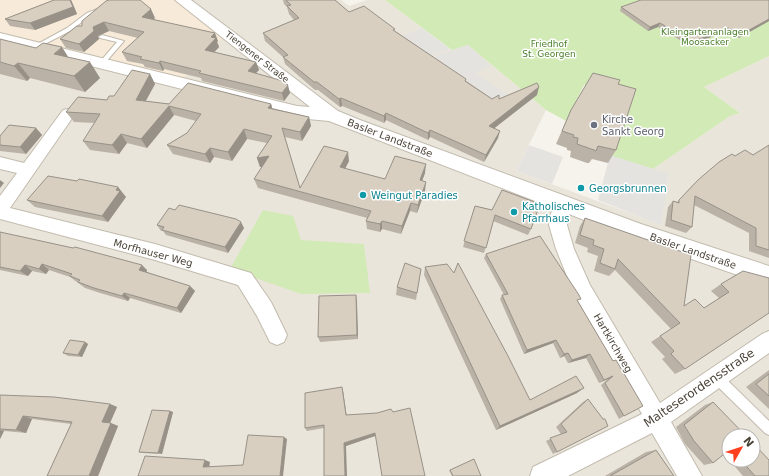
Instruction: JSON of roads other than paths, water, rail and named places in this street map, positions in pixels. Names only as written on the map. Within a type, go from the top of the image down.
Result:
[{"type":"street","name":"Tiengener Straße","points":[[182,0],[332,115]]},
{"type":"street","name":"Basler Landstraße","points":[[0,38],[297,112],[332,115],[354,125],[667,242],[769,276]]},
{"type":"street","points":[[0,209],[68,114]]},
{"type":"street","points":[[0,163],[28,170]]},
{"type":"street","name":"Hartkirchweg","points":[[563,203],[558,225],[582,290],[656,420],[690,476]]},
{"type":"street","name":"Morfhauser Weg","points":[[0,212],[155,252],[244,279],[264,309],[277,335]]},
{"type":"street","name":"Malteserordensstraße","points":[[542,476],[656,420],[769,341]]},
{"type":"lane","points":[[37,46],[69,29],[89,14],[125,0]]},
{"type":"lane","points":[[69,29],[84,32]]},
{"type":"lane","points":[[102,37],[121,41],[102,63]]},
{"type":"lane","points":[[716,378],[769,428]]},
{"type":"place","name":"Kirche Sankt Georg","points":[[594,125]]},
{"type":"place","name":"Georgsbrunnen","points":[[581,188]]},
{"type":"place","name":"Weingut Paradies","points":[[363,195]]},
{"type":"place","name":"Katholisches Pfarrhaus","points":[[514,212]]},
{"type":"park label","name":"Kleingartenanlagen Moosacker","points":[[705,38]]},
{"type":"park label","name":"Friedhof St. Georgen","points":[[549,50]]}]
